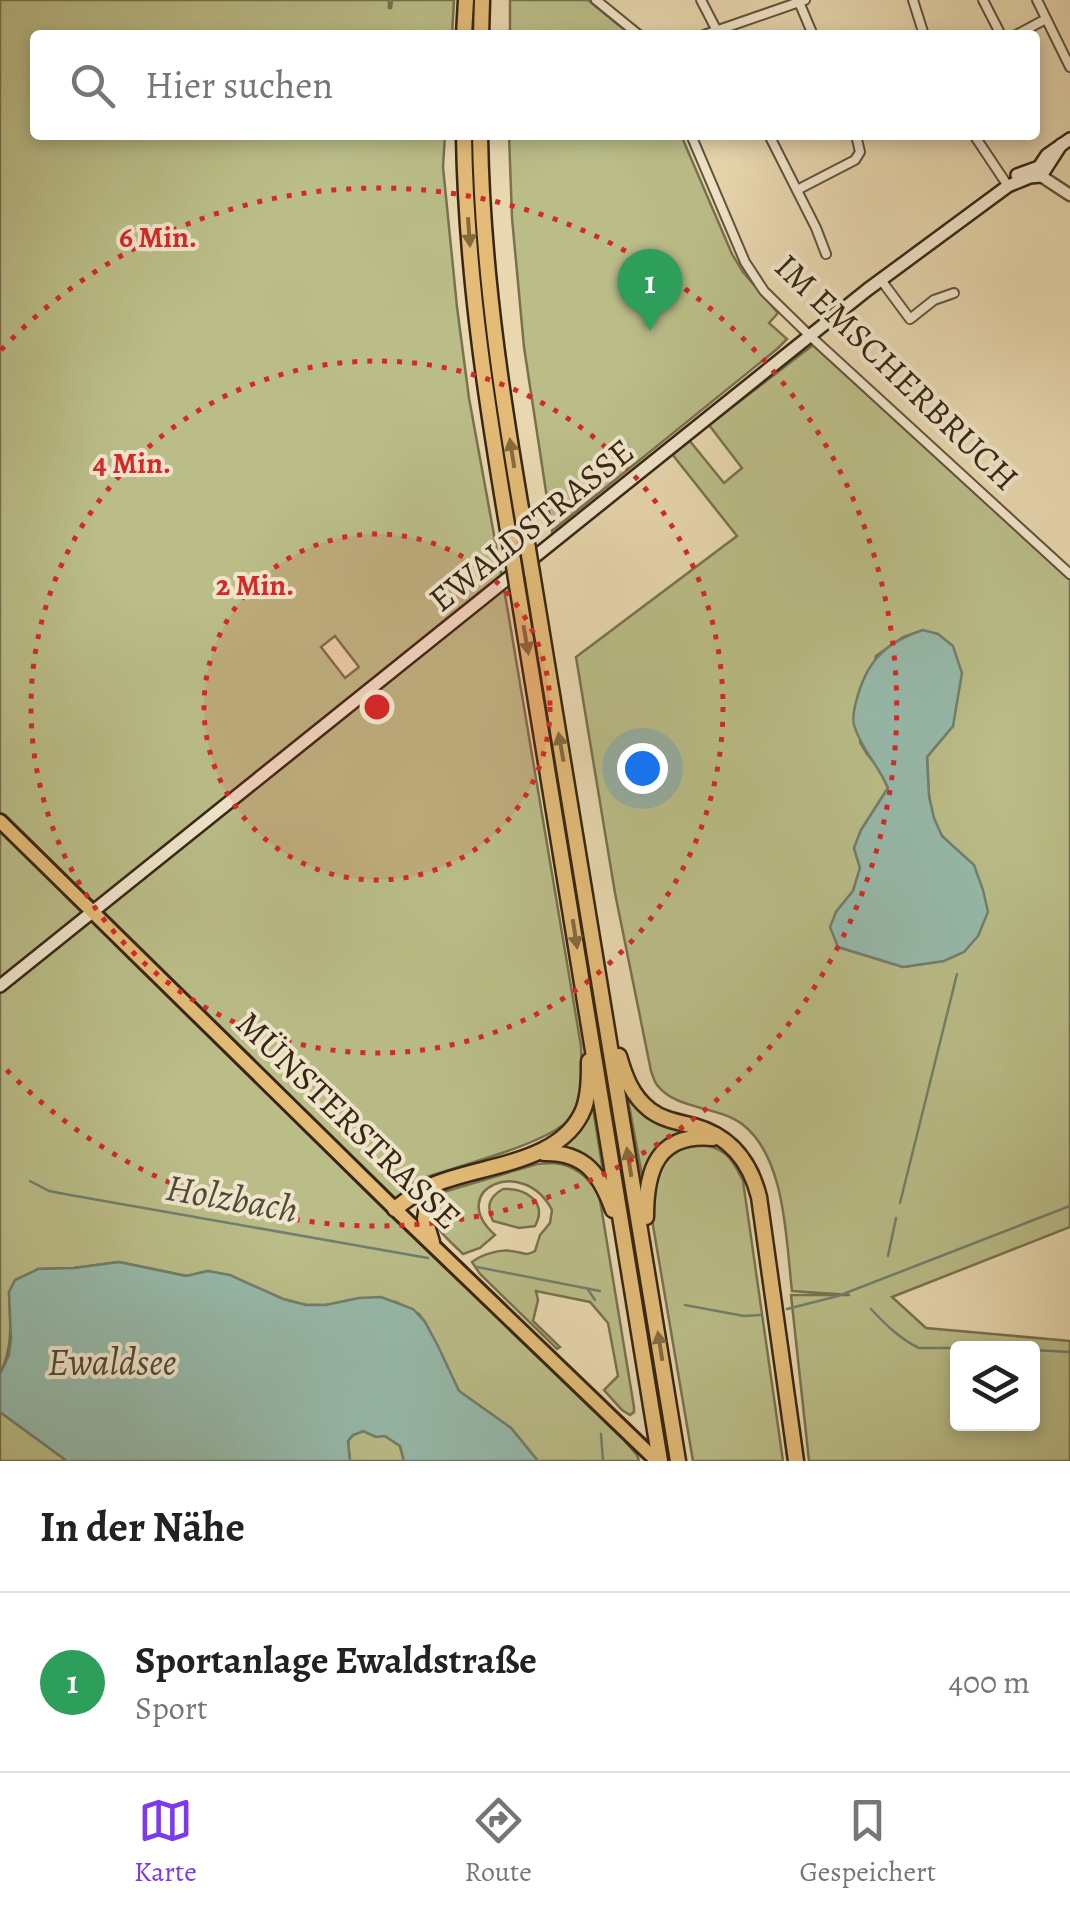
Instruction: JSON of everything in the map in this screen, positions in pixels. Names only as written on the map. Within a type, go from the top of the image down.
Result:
[{"type":"highway","points":[[464,30],[466,0]]},
{"type":"highway","points":[[481,30],[482,0]]},
{"type":"highway","points":[[464,140],[475,309],[486,398],[658,1461]]},
{"type":"highway","points":[[480,140],[484,230],[502,395],[678,1457]]},
{"type":"highway","points":[[602,994],[628,1082],[640,1100],[664,1118],[704,1129],[726,1141],[748,1164],[759,1197],[796,1461]]},
{"type":"highway","points":[[399,1212],[428,1187],[533,1154],[564,1137],[584,1108],[589,1020]]},
{"type":"highway","points":[[645,1258],[646,1191],[652,1168],[668,1149],[690,1138],[726,1141]]},
{"type":"highway","points":[[533,1154],[556,1152],[588,1166],[602,1184],[624,1242]]},
{"type":"highway","points":[[399,1212],[455,1179]]},
{"type":"highway","points":[[429,1192],[425,1219],[432,1242]]},
{"type":"main road","points":[[1043,170],[1066,142]]},
{"type":"main road","name":"EWALDSTRASSE","points":[[0,986],[809,335],[1008,186],[1043,170]]},
{"type":"main road","name":"MÜNSTERSTRASSE","points":[[0,821],[658,1461]]},
{"type":"street","points":[[596,0],[633,30]]},
{"type":"street","points":[[701,0],[716,30]]},
{"type":"street","points":[[913,0],[922,30]]},
{"type":"street","points":[[983,0],[998,30]]},
{"type":"street","points":[[1037,0],[1070,67]]},
{"type":"street","points":[[726,30],[802,1],[811,30]]},
{"type":"street","points":[[1025,30],[1046,19]]},
{"type":"street","name":"IM EMSCHERBRUCH","points":[[693,140],[745,262],[764,290],[1070,574]]},
{"type":"street","points":[[772,140],[826,254]]},
{"type":"street","points":[[797,190],[855,160],[860,152],[857,140]]},
{"type":"street","points":[[977,140],[1008,186]]},
{"type":"street","points":[[1043,170],[1070,194]]},
{"type":"street","points":[[881,280],[910,319],[934,300],[954,293]]},
{"type":"green space","points":[[0,0],[389,0],[391,8],[392,0],[454,0],[452,30],[30,30],[30,140],[445,140],[443,167],[469,398],[581,1046],[582,1075],[573,1113],[556,1130],[518,1147],[415,1181],[391,1213],[623,1439],[639,1461],[538,1461],[511,1428],[459,1391],[425,1322],[419,1314],[396,1302],[359,1298],[306,1305],[208,1271],[187,1276],[119,1262],[38,1269],[9,1292],[9,1343],[0,1374]],"holes":[[[335,636],[359,667],[345,678],[321,647]]]},
{"type":"green space","points":[[510,0],[588,0],[625,30],[510,30]]},
{"type":"green space","points":[[509,140],[683,140],[732,254],[778,313],[769,323],[787,339],[552,531],[524,347]]},
{"type":"green space","points":[[813,345],[1070,580],[1070,1227],[892,1297],[926,1328],[1070,1341],[1070,1461],[809,1461],[791,1295],[850,1295],[792,1291],[776,1178],[757,1139],[732,1118],[665,1093],[651,1071],[615,893],[576,657],[737,536],[672,454],[689,440],[724,483],[742,468],[709,425]],"holes":[[[923,630],[953,726],[927,757],[931,809],[943,837],[974,866],[944,961],[903,967],[838,947],[836,912],[853,891],[860,868],[854,848],[888,788],[860,742],[876,656],[903,637]]]},
{"type":"green space","points":[[626,1089],[633,1097],[700,1131],[675,1140],[643,1181]]},
{"type":"green space","points":[[591,1095],[604,1178],[556,1146]]},
{"type":"green space","points":[[694,1144],[725,1154],[743,1181],[783,1461],[693,1461],[649,1202],[662,1165],[674,1153]]},
{"type":"green space","points":[[553,1163],[580,1172],[599,1194],[634,1407],[630,1415],[604,1390],[618,1376],[608,1323],[590,1302],[536,1291],[533,1321],[560,1347],[557,1349],[472,1262],[496,1252],[535,1251],[540,1235],[550,1223],[552,1210],[539,1193],[508,1181],[483,1193],[479,1204],[482,1219],[495,1235],[480,1248],[463,1254],[435,1221],[437,1194],[537,1164]]},
{"type":"green space","points":[[503,1189],[520,1191],[537,1203],[535,1226],[519,1228],[493,1221],[490,1202]]},
{"type":"green space","points":[[0,1412],[67,1461],[0,1461]]},
{"type":"green space","points":[[363,1431],[385,1436],[400,1446],[404,1461],[350,1461],[348,1441]]},
{"type":"water","points":[[923,630],[938,634],[953,646],[962,673],[953,726],[927,757],[934,818],[942,836],[974,865],[988,912],[978,936],[964,952],[944,961],[903,967],[838,947],[830,927],[836,912],[853,891],[860,868],[854,848],[861,830],[888,788],[854,725],[860,688],[871,665],[887,648]]},
{"type":"water","name":"Ewaldsee","points":[[119,1262],[186,1276],[208,1271],[230,1275],[306,1305],[381,1297],[413,1309],[425,1322],[459,1391],[511,1428],[538,1461],[404,1461],[400,1446],[385,1436],[363,1431],[348,1441],[350,1461],[67,1461],[0,1412],[0,1374],[11,1339],[9,1292],[15,1280],[38,1269]]},
{"type":"waterway","points":[[900,1203],[957,974]]},
{"type":"waterway","name":"Holzbach","points":[[30,1181],[49,1191],[428,1258]]},
{"type":"waterway","name":"Holzbach","points":[[787,1309],[838,1296],[1070,1206]]},
{"type":"waterway","points":[[888,1256],[896,1218]]},
{"type":"waterway","name":"Holzbach","points":[[477,1267],[600,1291]]},
{"type":"waterway","points":[[587,1288],[595,1300]]},
{"type":"waterway","name":"Holzbach","points":[[685,1305],[744,1316],[760,1315]]},
{"type":"waterway","points":[[871,1309],[899,1336],[919,1348],[950,1348]]},
{"type":"waterway","points":[[1040,1350],[1070,1352]]},
{"type":"waterway","points":[[601,1434],[603,1461]]},
{"type":"place","name":"Sportanlage Ewaldstraße","points":[[650,331]]}]
